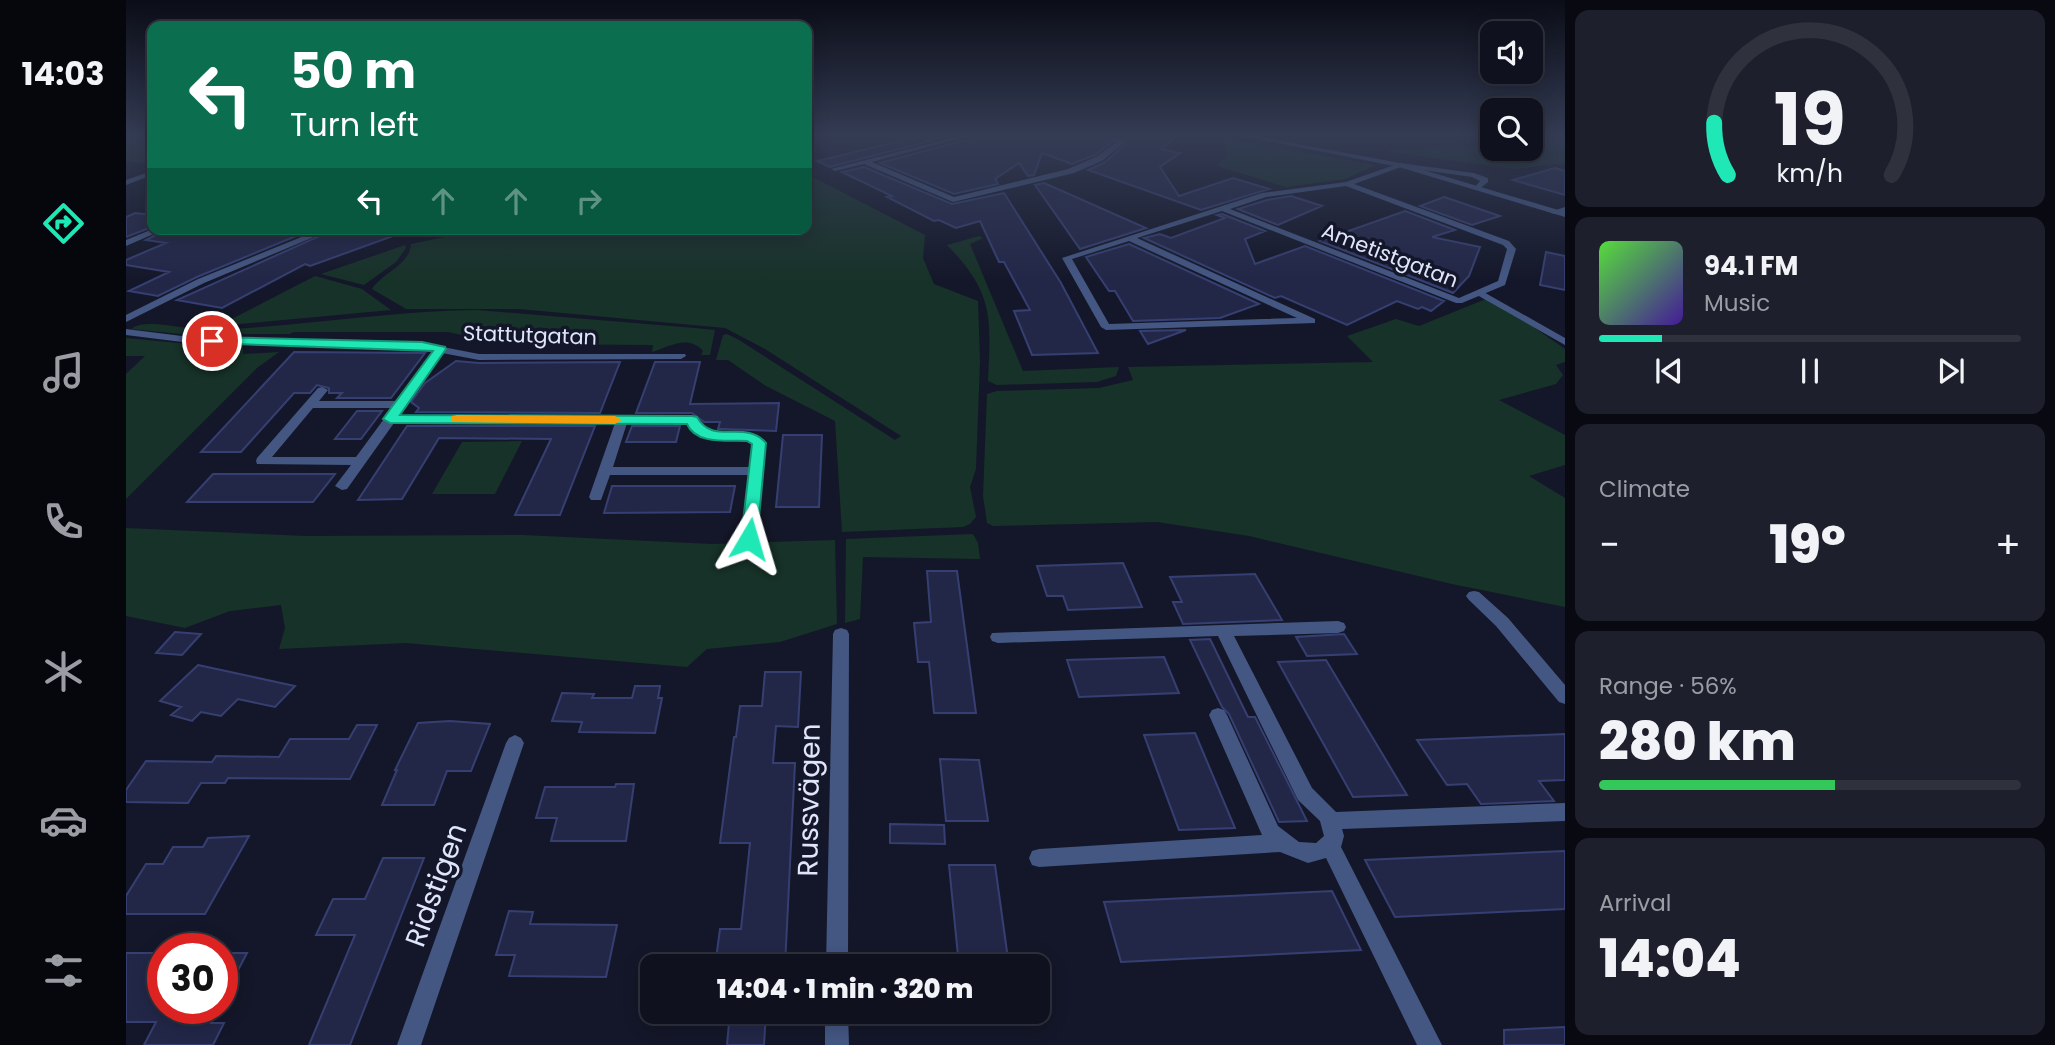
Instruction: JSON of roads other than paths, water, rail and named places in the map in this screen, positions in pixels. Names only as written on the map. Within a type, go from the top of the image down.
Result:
[{"type":"street","points":[[916,184],[953,200],[1019,184]]},
{"type":"street","points":[[1129,238],[1311,321],[1106,327],[1067,258],[1221,208],[1275,193],[1347,184]]},
{"type":"street","name":"Ametistgatan","points":[[1221,208],[1460,301],[1502,283],[1512,249],[1506,243],[1347,184]]},
{"type":"street","points":[[1482,184],[1478,188],[1565,215]]},
{"type":"street","points":[[1554,212],[1565,209]]},
{"type":"street","points":[[126,243],[147,235]]},
{"type":"street","points":[[126,319],[201,281],[314,235]]},
{"type":"street","points":[[1480,293],[1565,342]]},
{"type":"street","name":"Stattutgatan","points":[[126,332],[190,340],[422,346],[479,356],[681,356]]},
{"type":"street","points":[[342,486],[440,349]]},
{"type":"street","points":[[322,390],[261,461],[360,461]]},
{"type":"street","points":[[310,404],[400,405]]},
{"type":"street","points":[[390,419],[692,420],[695,428],[706,435],[751,437],[759,443],[749,539]]},
{"type":"street","points":[[596,497],[622,420]]},
{"type":"street","points":[[605,471],[757,471]]},
{"type":"street","points":[[1474,596],[1502,622],[1565,697]]},
{"type":"street","points":[[998,637],[1338,626]]},
{"type":"street","points":[[1039,858],[1280,843],[1304,853],[1316,854],[1329,846],[1334,836],[1331,821],[1305,794],[1223,630]]},
{"type":"street","name":"Russvägen","points":[[837,954],[841,634]]},
{"type":"street","points":[[1218,715],[1266,823],[1280,843]]},
{"type":"street","name":"Ridstigen","points":[[409,1045],[515,743]]},
{"type":"street","points":[[1331,821],[1565,812]]},
{"type":"street","points":[[1329,846],[1430,1045]]},
{"type":"street","points":[[837,1024],[837,1045]]}]
